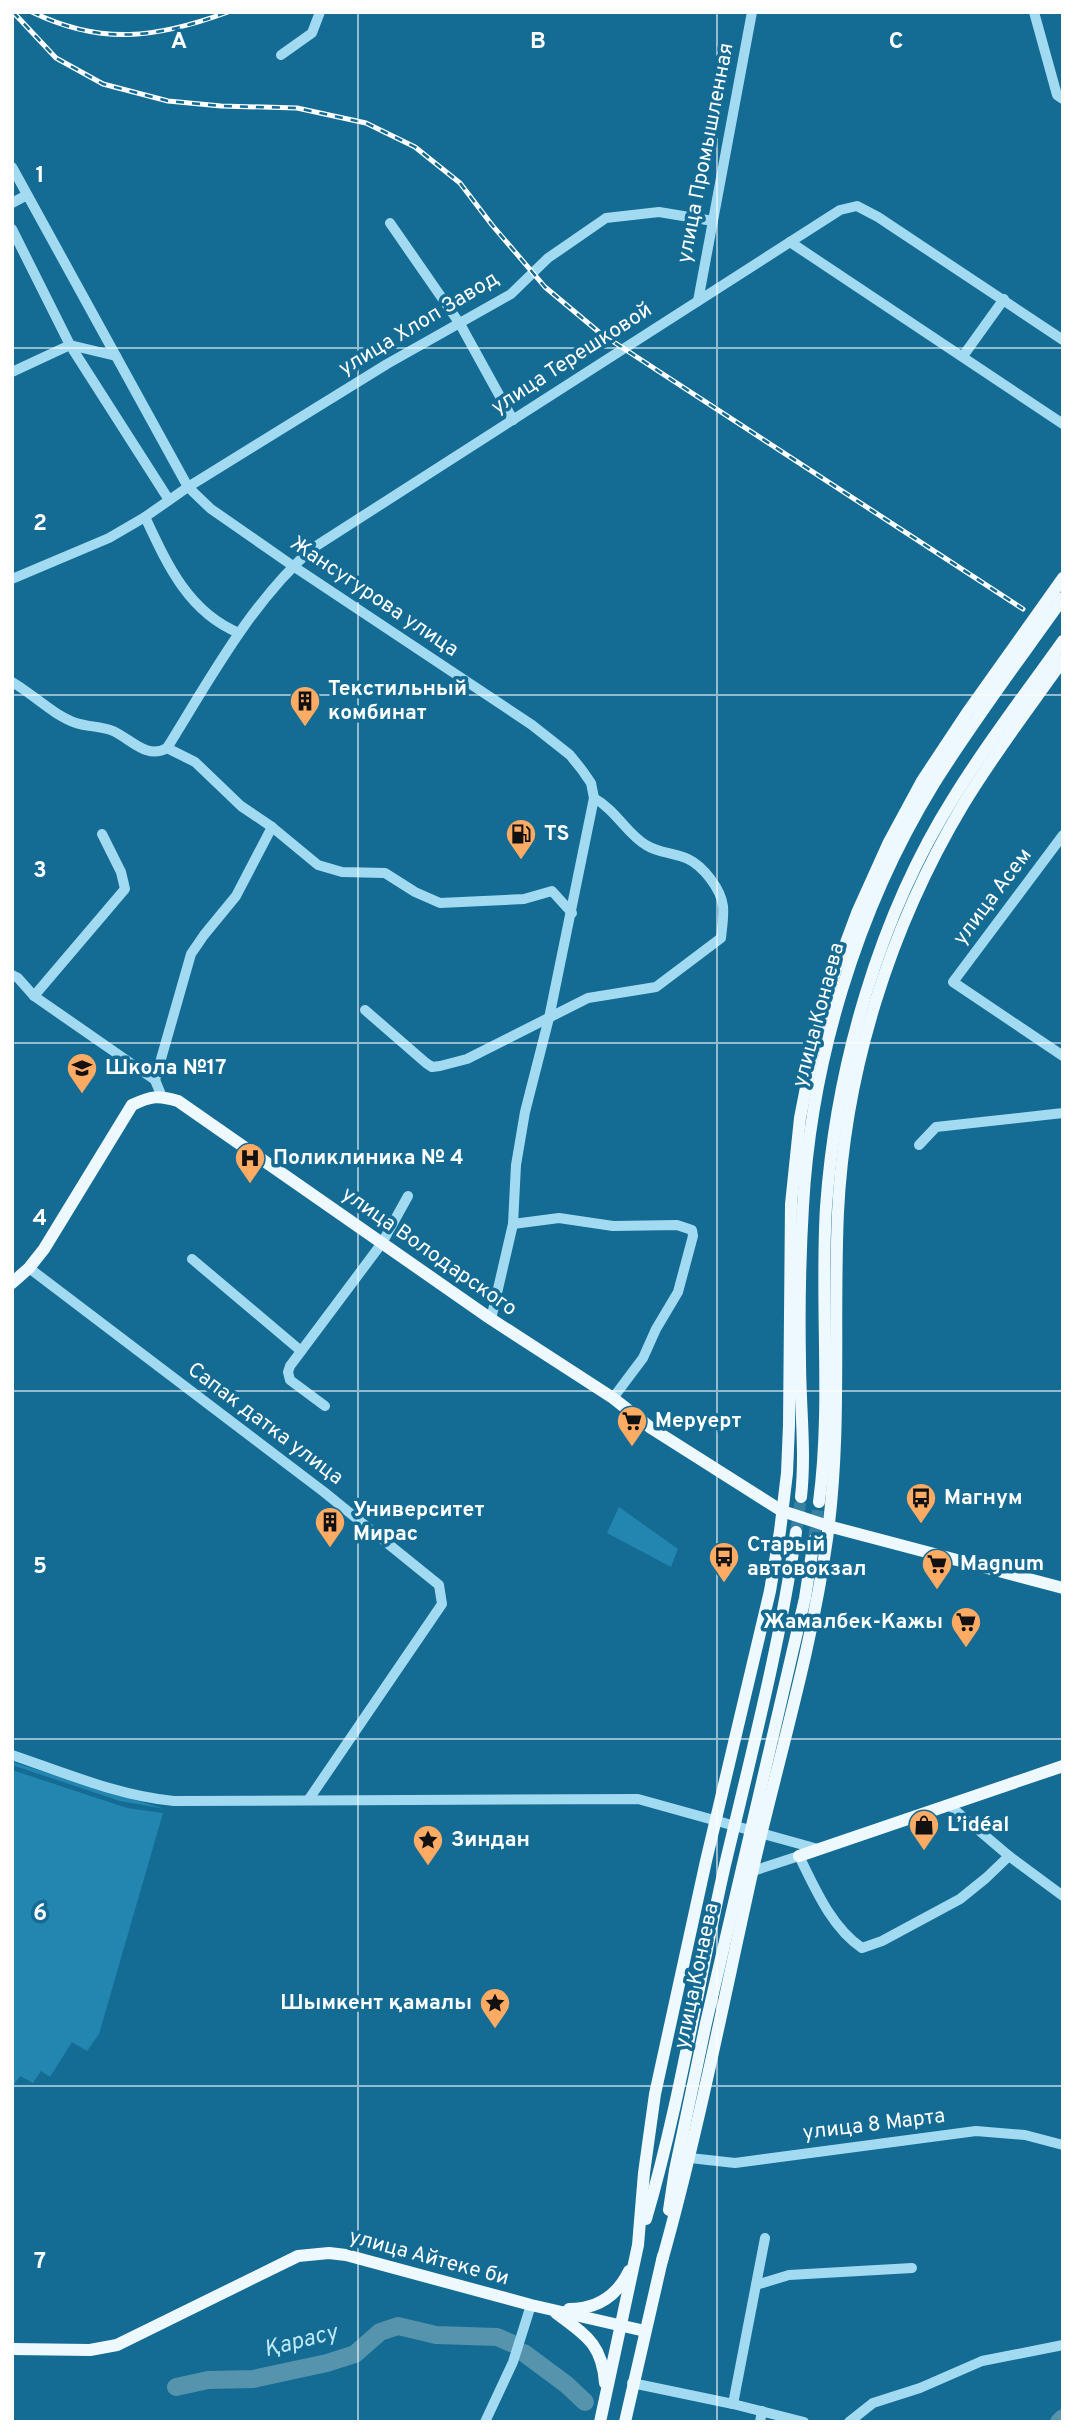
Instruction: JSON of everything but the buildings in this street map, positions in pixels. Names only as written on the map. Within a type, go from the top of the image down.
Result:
[{"type":"main road","name":"улица Конаева","points":[[637,2251],[655,2094],[706,1861],[770,1591],[782,1511],[789,1426],[789,1274],[793,1179],[800,1118],[815,1042],[835,972],[857,913],[889,842],[922,780],[1063,578]]},
{"type":"main road","name":"улица Конаева","points":[[801,1497],[804,1476],[800,1361],[803,1205],[812,1119],[826,1045],[864,929],[900,847],[932,787],[976,719],[1063,598]]},
{"type":"main road","name":"улица Конаева","points":[[819,1502],[824,1426],[827,1207],[835,1123],[853,1040],[890,926],[921,858],[953,799],[996,733],[1063,641]]},
{"type":"main road","points":[[662,2261],[690,2158],[753,1871],[756,1831],[817,1600],[834,1477],[838,1207],[847,1125],[861,1054],[897,942],[932,863],[963,805],[1063,660]]},
{"type":"main road","points":[[12,1283],[44,1249],[132,1105],[149,1097],[162,1097]]},
{"type":"main road","name":"улица Володарского","points":[[162,1097],[178,1101],[491,1319],[612,1398],[651,1428],[782,1511],[828,1526],[1063,1588]]},
{"type":"main road","name":"улица Конаева","points":[[600,2422],[637,2251],[662,2163],[723,1876],[778,1639],[796,1532]]},
{"type":"main road","name":"улица Конаева","points":[[625,2422],[662,2261],[675,2170],[756,1831],[805,1598],[814,1540]]},
{"type":"main road","points":[[799,1856],[1063,1766]]},
{"type":"main road","points":[[550,2309],[584,2309],[598,2305],[624,2283],[637,2251]]},
{"type":"main road","name":"улица Айтеке би","points":[[12,2349],[90,2350],[117,2345],[298,2256],[319,2254],[346,2255],[531,2305],[645,2331]]},
{"type":"main road","points":[[550,2309],[582,2332],[597,2350],[603,2364],[606,2397]]},
{"type":"street","points":[[281,55],[312,33],[320,12]]},
{"type":"street","name":"улица Промышленная","points":[[698,301],[752,12]]},
{"type":"street","points":[[1034,12],[1057,94],[1063,99]]},
{"type":"street","name":"Жансугурова улица","points":[[12,167],[188,487],[211,509],[293,566],[533,725],[570,755],[591,783],[594,798]]},
{"type":"street","points":[[12,203],[27,195]]},
{"type":"street","name":"улица Терешковой","points":[[167,748],[239,633],[293,566],[313,548],[840,210],[857,206],[1004,299],[1063,340]]},
{"type":"street","name":"улица Хлоп Завод","points":[[12,579],[108,538],[145,517],[188,487],[387,364],[512,295],[548,258],[606,218],[659,212],[713,221]]},
{"type":"street","points":[[390,223],[460,324],[513,420]]},
{"type":"street","points":[[12,229],[70,345],[169,500]]},
{"type":"street","points":[[790,242],[1063,424]]},
{"type":"street","points":[[963,356],[1004,299]]},
{"type":"street","points":[[12,372],[70,345],[116,356]]},
{"type":"street","points":[[145,517],[171,570],[186,593],[212,617],[239,633]]},
{"type":"street","points":[[12,682],[76,723],[117,733],[151,752],[167,748],[195,762],[241,806],[272,827],[318,865],[342,872],[384,873],[415,892],[440,903],[524,899],[552,891],[572,913]]},
{"type":"street","points":[[365,1010],[432,1067],[467,1059],[549,1018],[588,998],[656,986],[721,938],[722,898],[711,880],[690,860],[648,847],[612,811],[594,798],[549,1018],[525,1112],[516,1165],[513,1224],[491,1319]]},
{"type":"street","points":[[155,1080],[191,954],[236,896],[272,827]]},
{"type":"street","points":[[34,996],[125,890],[121,872],[102,834]]},
{"type":"street","name":"улица Асем","points":[[1063,835],[953,982],[1063,1056]]},
{"type":"street","points":[[12,975],[34,996],[155,1080],[162,1097]]},
{"type":"street","points":[[919,1145],[936,1127],[1063,1113]]},
{"type":"street","points":[[325,1406],[288,1377],[290,1366],[382,1243],[408,1196]]},
{"type":"street","points":[[513,1224],[559,1218],[613,1226],[677,1225],[692,1230],[693,1236],[678,1292],[656,1329],[643,1358],[612,1398]]},
{"type":"street","points":[[192,1259],[301,1351]]},
{"type":"street","name":"Сапак датка улица","points":[[29,1268],[315,1485],[439,1586],[442,1604],[309,1800]]},
{"type":"street","points":[[12,1755],[150,1798],[174,1801],[638,1799],[818,1849]]},
{"type":"street","points":[[949,1805],[1009,1856],[1063,1896]]},
{"type":"street","points":[[753,1871],[799,1856],[821,1901],[850,1938],[862,1948],[882,1941],[960,1899],[1009,1856]]},
{"type":"street","name":"улица 8 Марта","points":[[690,2158],[736,2163],[976,2131],[1026,2135],[1063,2144]]},
{"type":"street","points":[[733,2404],[765,2238]]},
{"type":"street","points":[[756,2285],[789,2275],[912,2268]]},
{"type":"street","points":[[485,2422],[513,2362],[531,2305]]},
{"type":"street","points":[[849,2422],[873,2403],[920,2388],[982,2361],[1063,2345]]},
{"type":"street","points":[[632,2383],[804,2422]]},
{"type":"street","points":[[760,2422],[762,2411]]},
{"type":"shaded area","points":[[619,1507],[678,1549],[671,1567],[607,1533]]},
{"type":"shaded area","points":[[12,1762],[165,1809],[120,1801],[12,1765]]},
{"type":"shaded area","points":[[12,1770],[127,1808],[163,1813],[99,2034],[87,2051],[72,2042],[50,2077],[41,2071],[33,2083],[20,2076],[12,2087]]},
{"type":"waterway","name":"Қарасу","points":[[176,2387],[208,2380],[253,2379],[327,2363],[355,2354],[380,2332],[398,2326],[436,2335],[497,2337],[511,2343]]},
{"type":"waterway","name":"Қарасу","points":[[524,2353],[585,2402]]},
{"type":"waterway","name":"Қарасу","points":[[1059,2422],[1063,2418]]},
{"type":"tunnel","points":[[796,1532],[801,1497]]},
{"type":"tunnel","points":[[814,1540],[819,1502]]},
{"type":"railway","points":[[13,12],[56,58],[103,84],[168,101],[221,106],[297,108],[366,123],[415,147],[460,183],[545,287],[600,333],[1023,609]]},
{"type":"railway","points":[[32,12],[58,23],[106,34],[177,28],[228,12]]},
{"type":"place","name":"Текстильный комбинат","points":[[305,728]]},
{"type":"place","name":"TS","points":[[521,861]]},
{"type":"place","name":"Школа №17","points":[[82,1095]]},
{"type":"place","name":"Поликлиника № 4","points":[[250,1185]]},
{"type":"place","name":"Меруерт","points":[[632,1448]]},
{"type":"place","name":"Магнум","points":[[921,1525]]},
{"type":"place","name":"Университет Мирас","points":[[330,1549]]},
{"type":"place","name":"Старый автовокзал","points":[[724,1584]]},
{"type":"place","name":"Magnum","points":[[937,1591]]},
{"type":"place","name":"Жамалбек-Кажы","points":[[966,1649]]},
{"type":"place","name":"L’idéal","points":[[924,1852]]},
{"type":"place","name":"Зиндан","points":[[428,1867]]},
{"type":"place","name":"Шымкент қамалы","points":[[495,2030]]}]
